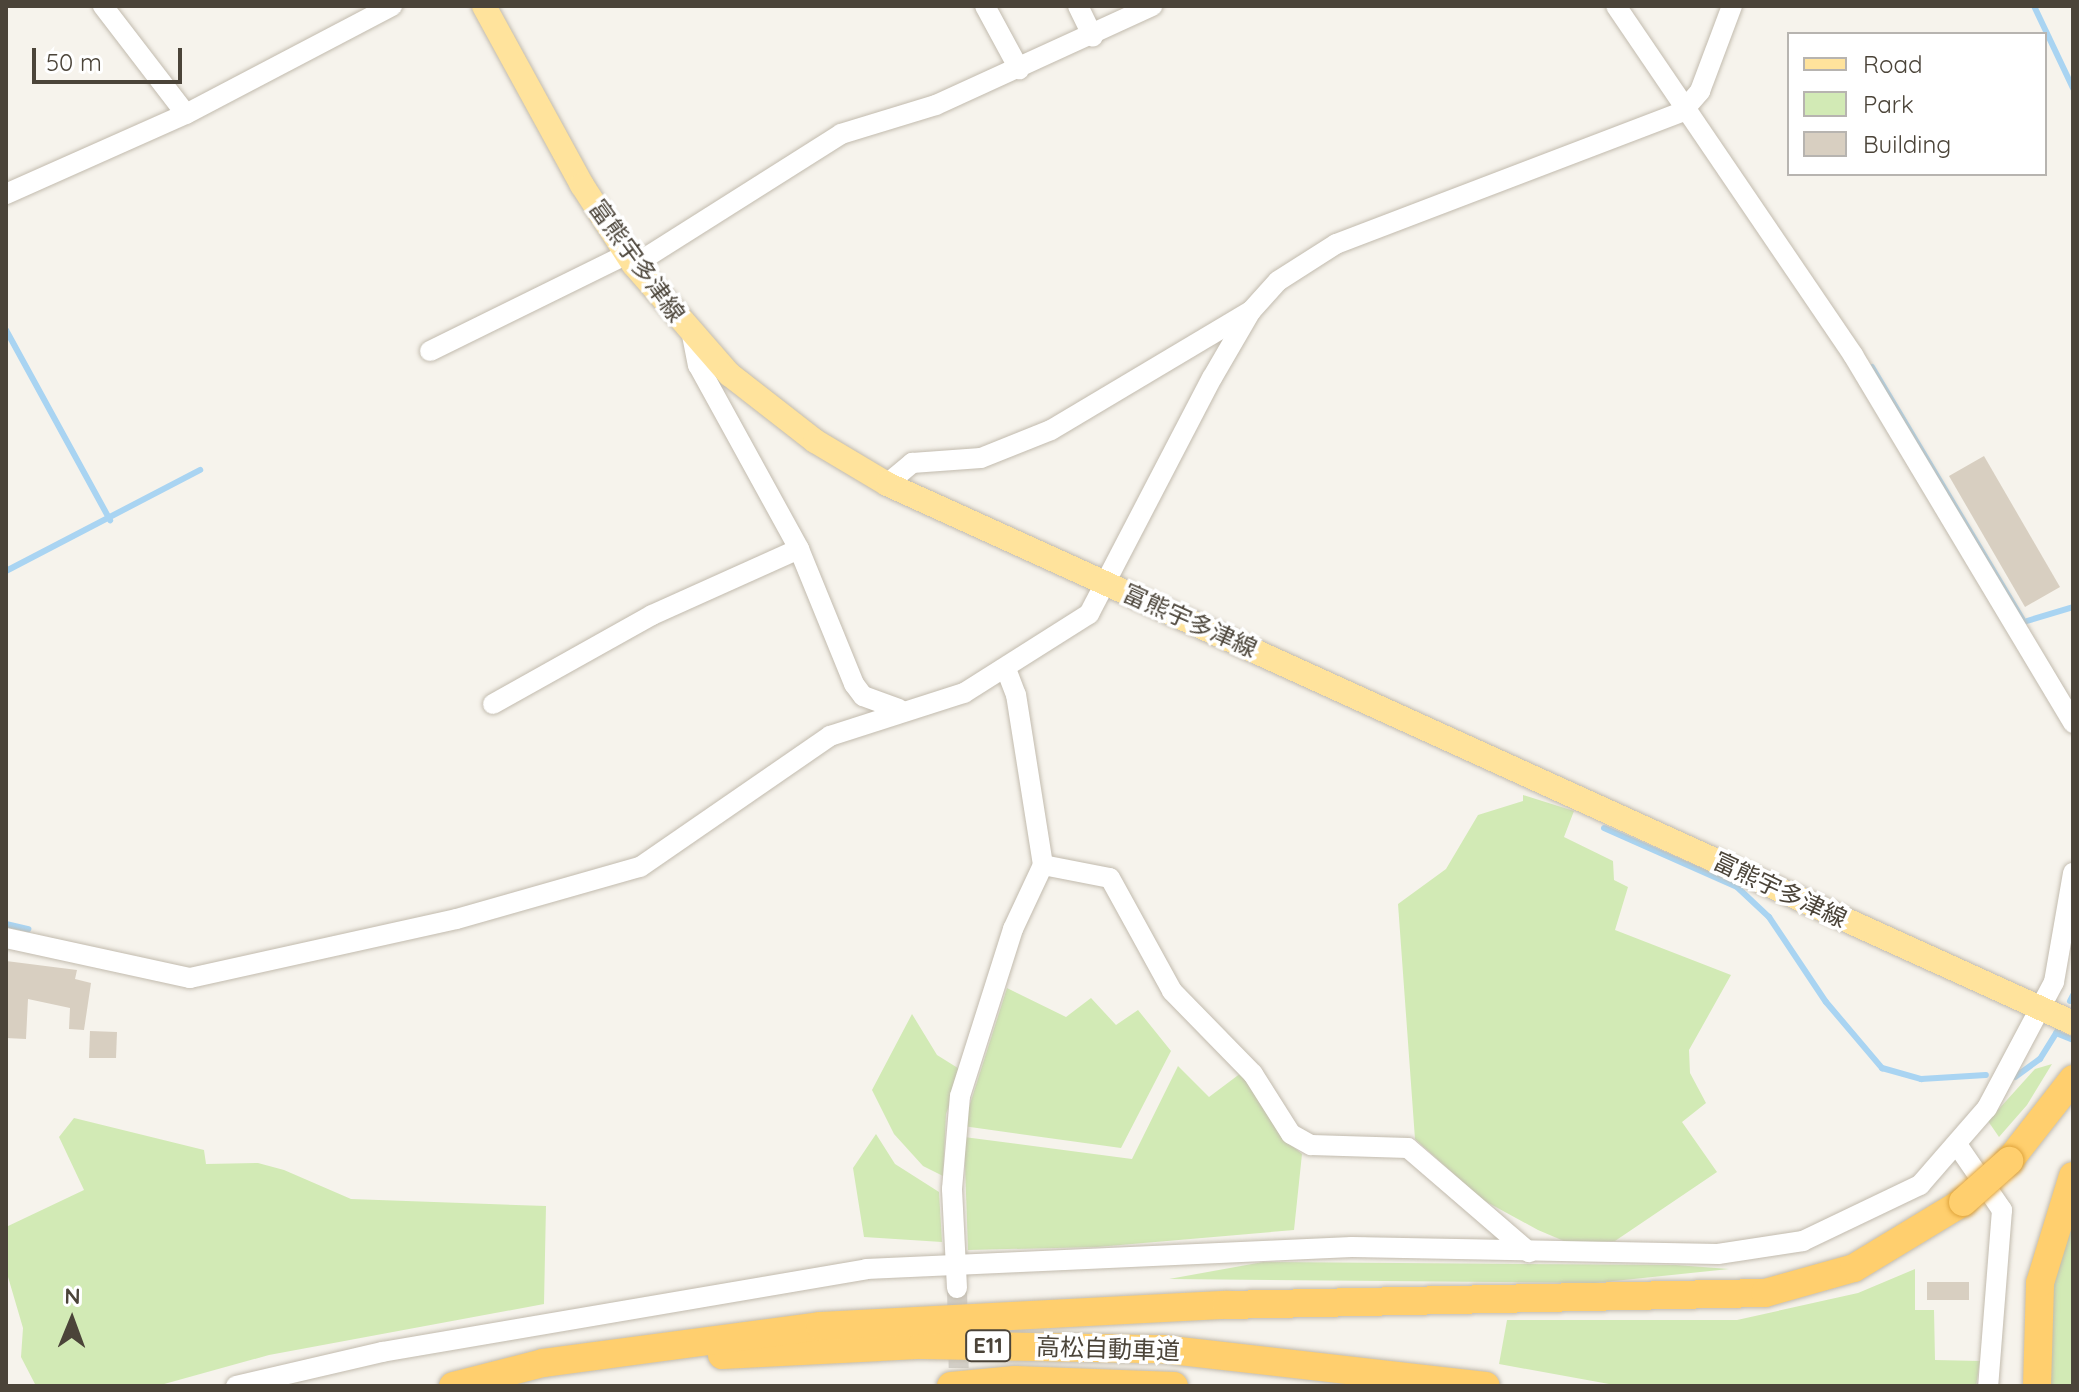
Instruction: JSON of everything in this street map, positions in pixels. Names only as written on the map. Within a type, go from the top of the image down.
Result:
[{"type":"highway","points":[[453,1386],[648,1346],[836,1325],[1226,1305],[1765,1293],[1854,1268],[1963,1202],[2009,1161],[2073,1079]]},
{"type":"highway","points":[[2037,1386],[2040,1283],[2073,1176]]},
{"type":"highway","name":"高松自動車道","points":[[491,1386],[676,1359],[922,1345],[1162,1349],[1486,1386]]},
{"type":"highway","name":"高松自動車道","points":[[951,1386],[1015,1380],[1174,1386]]},
{"type":"main road","name":"富熊宇多津線","points":[[484,6],[630,259],[692,335],[767,408],[887,484],[2073,1023]]},
{"type":"street","points":[[103,6],[186,114]]},
{"type":"street","points":[[6,194],[186,114],[392,6]]},
{"type":"street","points":[[985,6],[1019,69]]},
{"type":"street","points":[[1078,6],[1093,37]]},
{"type":"street","points":[[430,351],[630,259],[841,134],[936,105],[1093,37],[1152,6]]},
{"type":"street","points":[[1616,6],[1682,112],[1853,355],[2073,723]]},
{"type":"street","points":[[887,484],[912,463],[981,458],[1051,430],[1251,311],[1296,266],[1336,244],[1655,127],[1682,112],[1700,91],[1732,6]]},
{"type":"street","points":[[6,938],[125,969],[190,978],[457,919],[640,867],[830,736],[899,709],[964,693],[1089,614],[1251,311]]},
{"type":"street","points":[[692,335],[698,365],[799,549],[854,684],[863,696],[899,709]]},
{"type":"street","points":[[493,704],[640,621],[799,549]]},
{"type":"street","points":[[957,1288],[952,1189],[960,1096],[1013,929],[1043,865],[1016,695],[1006,669]]},
{"type":"street","points":[[1043,865],[1110,878],[1172,991],[1253,1074],[1291,1134],[1311,1145],[1408,1148],[1529,1252]]},
{"type":"street","points":[[236,1386],[382,1352],[866,1269],[957,1262],[1352,1247],[1729,1253],[1803,1241],[1895,1202],[1958,1146],[1987,1108],[2054,982],[2073,873]]},
{"type":"street","points":[[1958,1146],[2002,1210],[1988,1386]]},
{"type":"green space","points":[[1523,795],[1574,811],[1564,837],[1613,861],[1614,880],[1628,887],[1615,930],[1731,975],[1689,1050],[1690,1073],[1706,1103],[1682,1122],[1717,1172],[1615,1241],[1571,1244],[1538,1230],[1483,1200],[1415,1139],[1398,904],[1446,869],[1478,815],[1523,801]]},
{"type":"green space","points":[[1007,988],[1066,1017],[1091,998],[1116,1025],[1138,1010],[1171,1051],[1121,1148],[963,1126]]},
{"type":"green space","points":[[912,1014],[937,1055],[961,1070],[946,1114],[943,1176],[923,1166],[894,1134],[872,1090]]},
{"type":"green space","points":[[2052,1064],[2027,1105],[1999,1137],[1988,1121],[2035,1069]]},
{"type":"green space","points":[[1178,1066],[1209,1097],[1241,1073],[1285,1140],[1302,1154],[1294,1230],[1097,1247],[968,1250],[964,1137],[1132,1159]]},
{"type":"green space","points":[[74,1118],[204,1150],[206,1164],[258,1163],[284,1170],[351,1199],[546,1206],[544,1304],[269,1355],[157,1386],[36,1386],[21,1357],[23,1328],[6,1270],[6,1227],[84,1190],[59,1137]]},
{"type":"green space","points":[[876,1134],[895,1164],[939,1192],[942,1242],[864,1237],[853,1168]]},
{"type":"green space","points":[[2073,1209],[2073,1386],[2048,1386],[2053,1284]]},
{"type":"green space","points":[[1263,1262],[1676,1265],[1729,1269],[1595,1283],[1169,1279]]},
{"type":"green space","points":[[1915,1269],[1915,1310],[1934,1310],[1935,1360],[1980,1361],[1976,1386],[1620,1386],[1499,1364],[1507,1320],[1737,1320],[1858,1293]]},
{"type":"building","points":[[1984,456],[2060,587],[2025,607],[1949,476]]},
{"type":"building","points":[[6,961],[77,970],[75,979],[91,983],[84,1030],[69,1029],[70,1008],[28,999],[26,1039],[6,1038]]},
{"type":"building","points":[[90,1031],[117,1032],[116,1058],[89,1058]]},
{"type":"building","points":[[1927,1282],[1969,1282],[1969,1300],[1927,1300]]},
{"type":"waterway","points":[[2034,6],[2046,32]]},
{"type":"waterway","points":[[2047,33],[2073,88]]},
{"type":"waterway","points":[[6,330],[110,520]]},
{"type":"waterway","points":[[1872,367],[2024,622]]},
{"type":"waterway","points":[[6,571],[200,470]]},
{"type":"waterway","points":[[2027,621],[2073,607]]},
{"type":"waterway","points":[[1604,828],[1737,887],[1769,917],[1826,1002],[1882,1068],[1921,1079],[1986,1075]]},
{"type":"waterway","points":[[6,924],[28,929]]},
{"type":"waterway","points":[[2070,1001],[2073,995]]},
{"type":"waterway","points":[[2015,1077],[2040,1059],[2058,1030]]},
{"type":"waterway","points":[[2056,1033],[2073,1040]]},
{"type":"tunnel","points":[[957,1288],[959,1386]]}]
